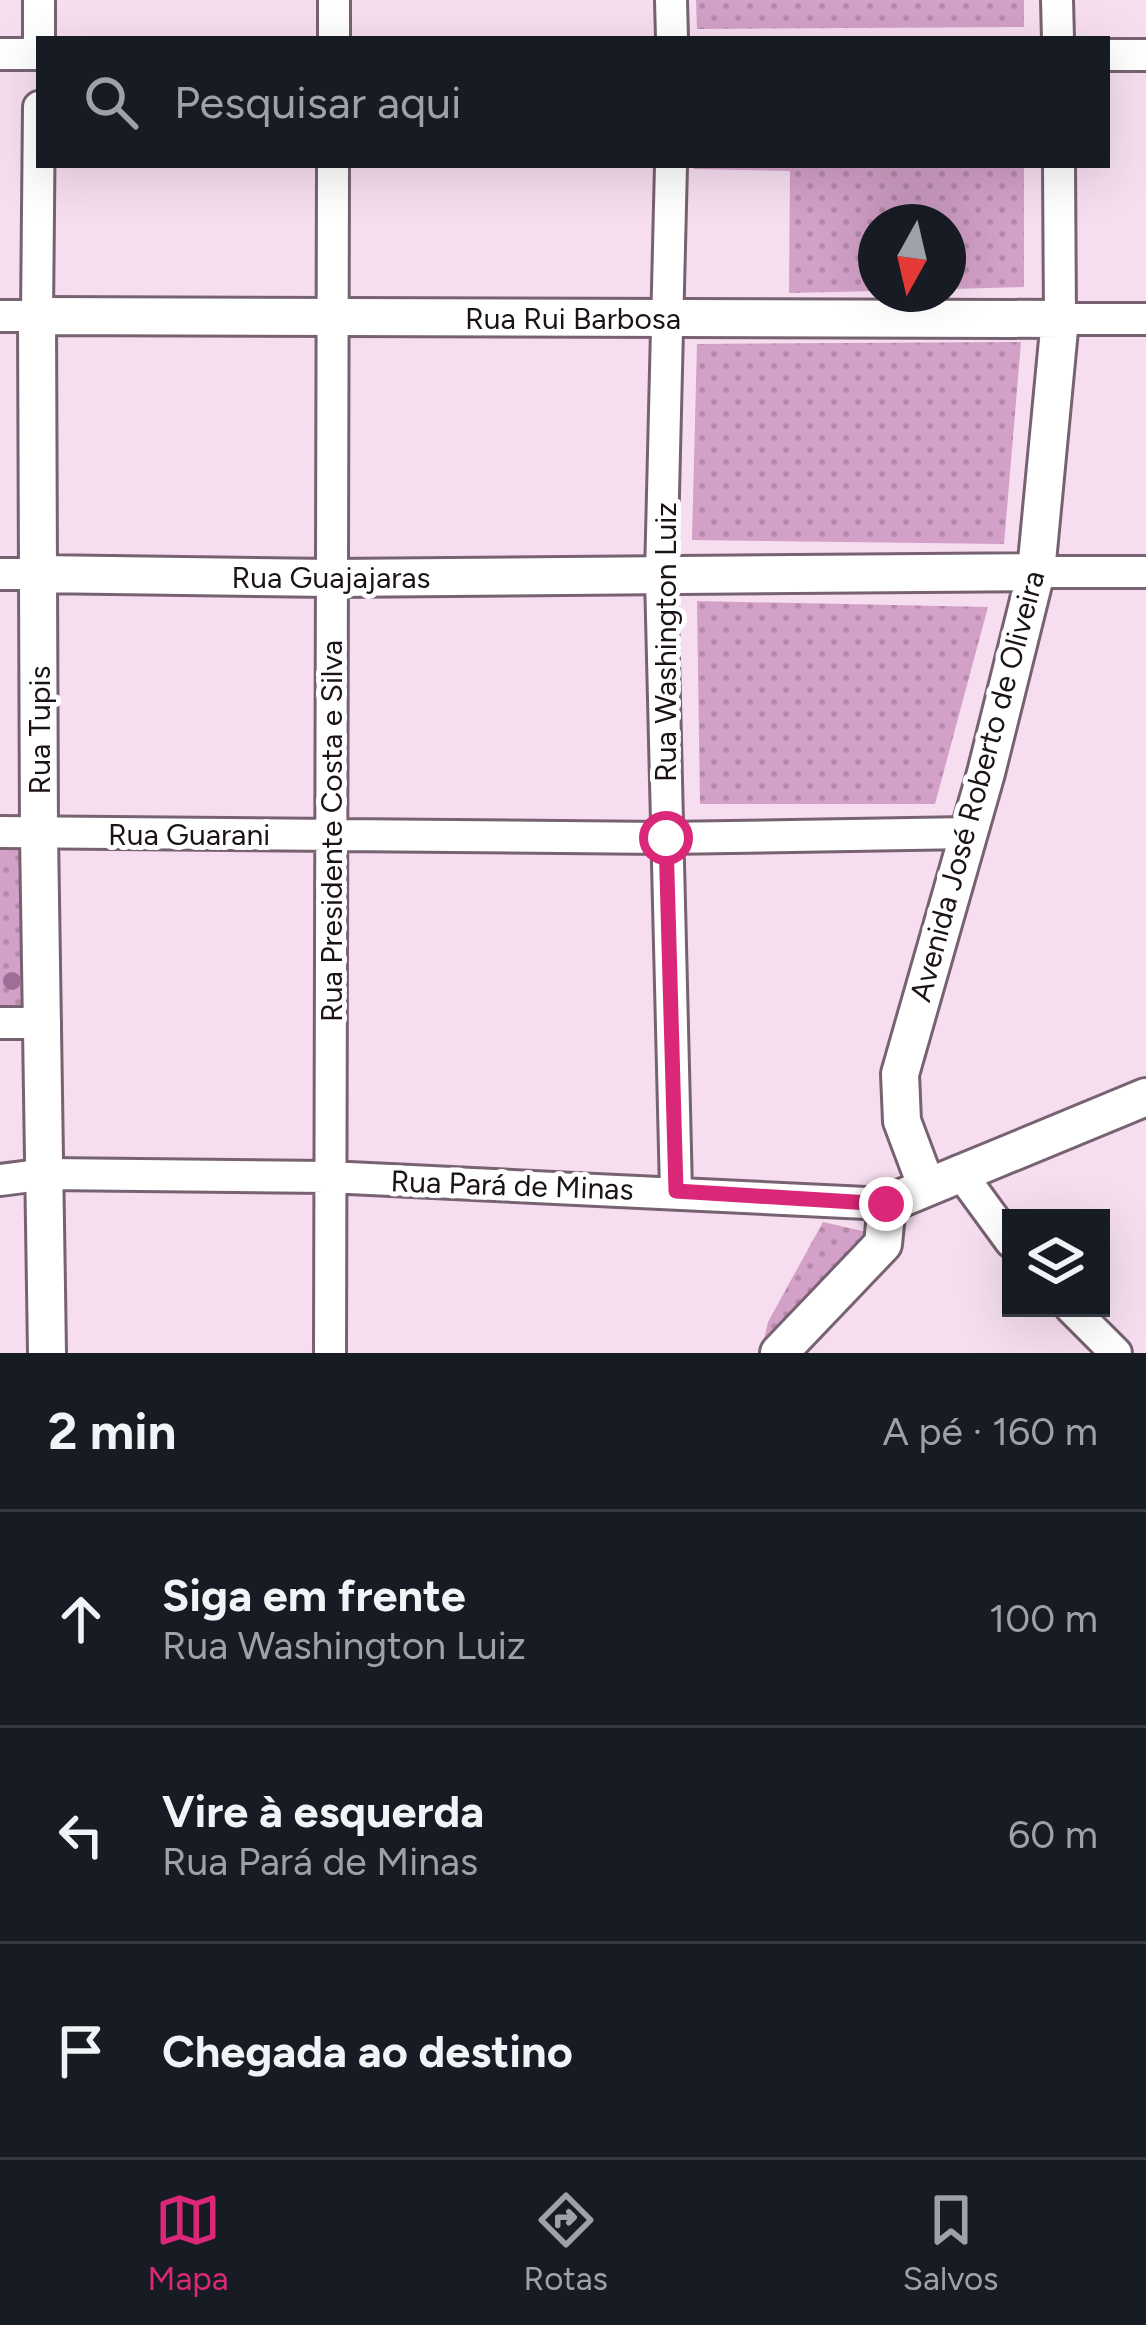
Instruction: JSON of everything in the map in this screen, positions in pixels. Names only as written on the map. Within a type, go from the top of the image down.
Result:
[{"type":"main road","name":"Rua Rui Barbosa","points":[[37,316],[1060,319]]},
{"type":"main road","name":"Rua Tupis","points":[[37,316],[47,1353]]},
{"type":"main road","name":"Avenida José Roberto de Oliveira","points":[[942,1178],[902,1121],[900,1074],[1036,572],[1060,319]]},
{"type":"main road","name":"Rua Guajajaras","points":[[38,574],[332,578],[1036,572]]},
{"type":"main road","points":[[778,1353],[883,1244],[886,1204],[1146,1096]]},
{"type":"street","points":[[39,0],[40,36]]},
{"type":"street","points":[[334,0],[334,36]]},
{"type":"street","points":[[671,0],[672,36]]},
{"type":"street","points":[[1057,0],[1058,36]]},
{"type":"street","points":[[0,54],[36,54]]},
{"type":"street","points":[[1110,55],[1146,55]]},
{"type":"street","name":"Rua Tupis","points":[[37,316],[38,168]]},
{"type":"street","name":"Rua Presidente Costa e Silva","points":[[330,1353],[334,168]]},
{"type":"street","name":"Rua Washington Luiz","points":[[671,168],[661,576],[676,1191]]},
{"type":"street","name":"Avenida José Roberto de Oliveira","points":[[1059,168],[1060,319]]},
{"type":"street","name":"Rua Rui Barbosa","points":[[0,316],[37,316]]},
{"type":"street","name":"Rua Rui Barbosa","points":[[1060,319],[1146,319]]},
{"type":"street","points":[[1036,572],[1146,572]]},
{"type":"street","name":"Rua Guajajaras","points":[[0,574],[38,574]]},
{"type":"street","name":"Rua Guarani","points":[[0,832],[666,838],[969,832]]},
{"type":"street","points":[[0,1023],[45,1023]]},
{"type":"street","name":"Rua Pará de Minas","points":[[0,1180],[47,1174],[328,1177],[886,1204]]},
{"type":"street","points":[[942,1178],[1002,1234]]},
{"type":"street","points":[[1080,1317],[1116,1353]]},
{"type":"shaded area","points":[[696,0],[1024,0],[1024,27],[697,29]]},
{"type":"shaded area","points":[[694,168],[1024,168],[1024,287],[966,289],[966,204],[858,204],[858,291],[789,293],[790,171]]},
{"type":"shaded area","points":[[1021,342],[1004,544],[692,540],[697,344]]},
{"type":"shaded area","points":[[697,601],[988,607],[935,804],[700,804]]},
{"type":"shaded area","points":[[24,841],[30,1006],[0,1005],[0,842]]},
{"type":"shaded area","points":[[823,1222],[867,1232],[762,1348],[768,1322]]},
{"type":"route","points":[[666,838],[676,1191],[886,1204]]}]
